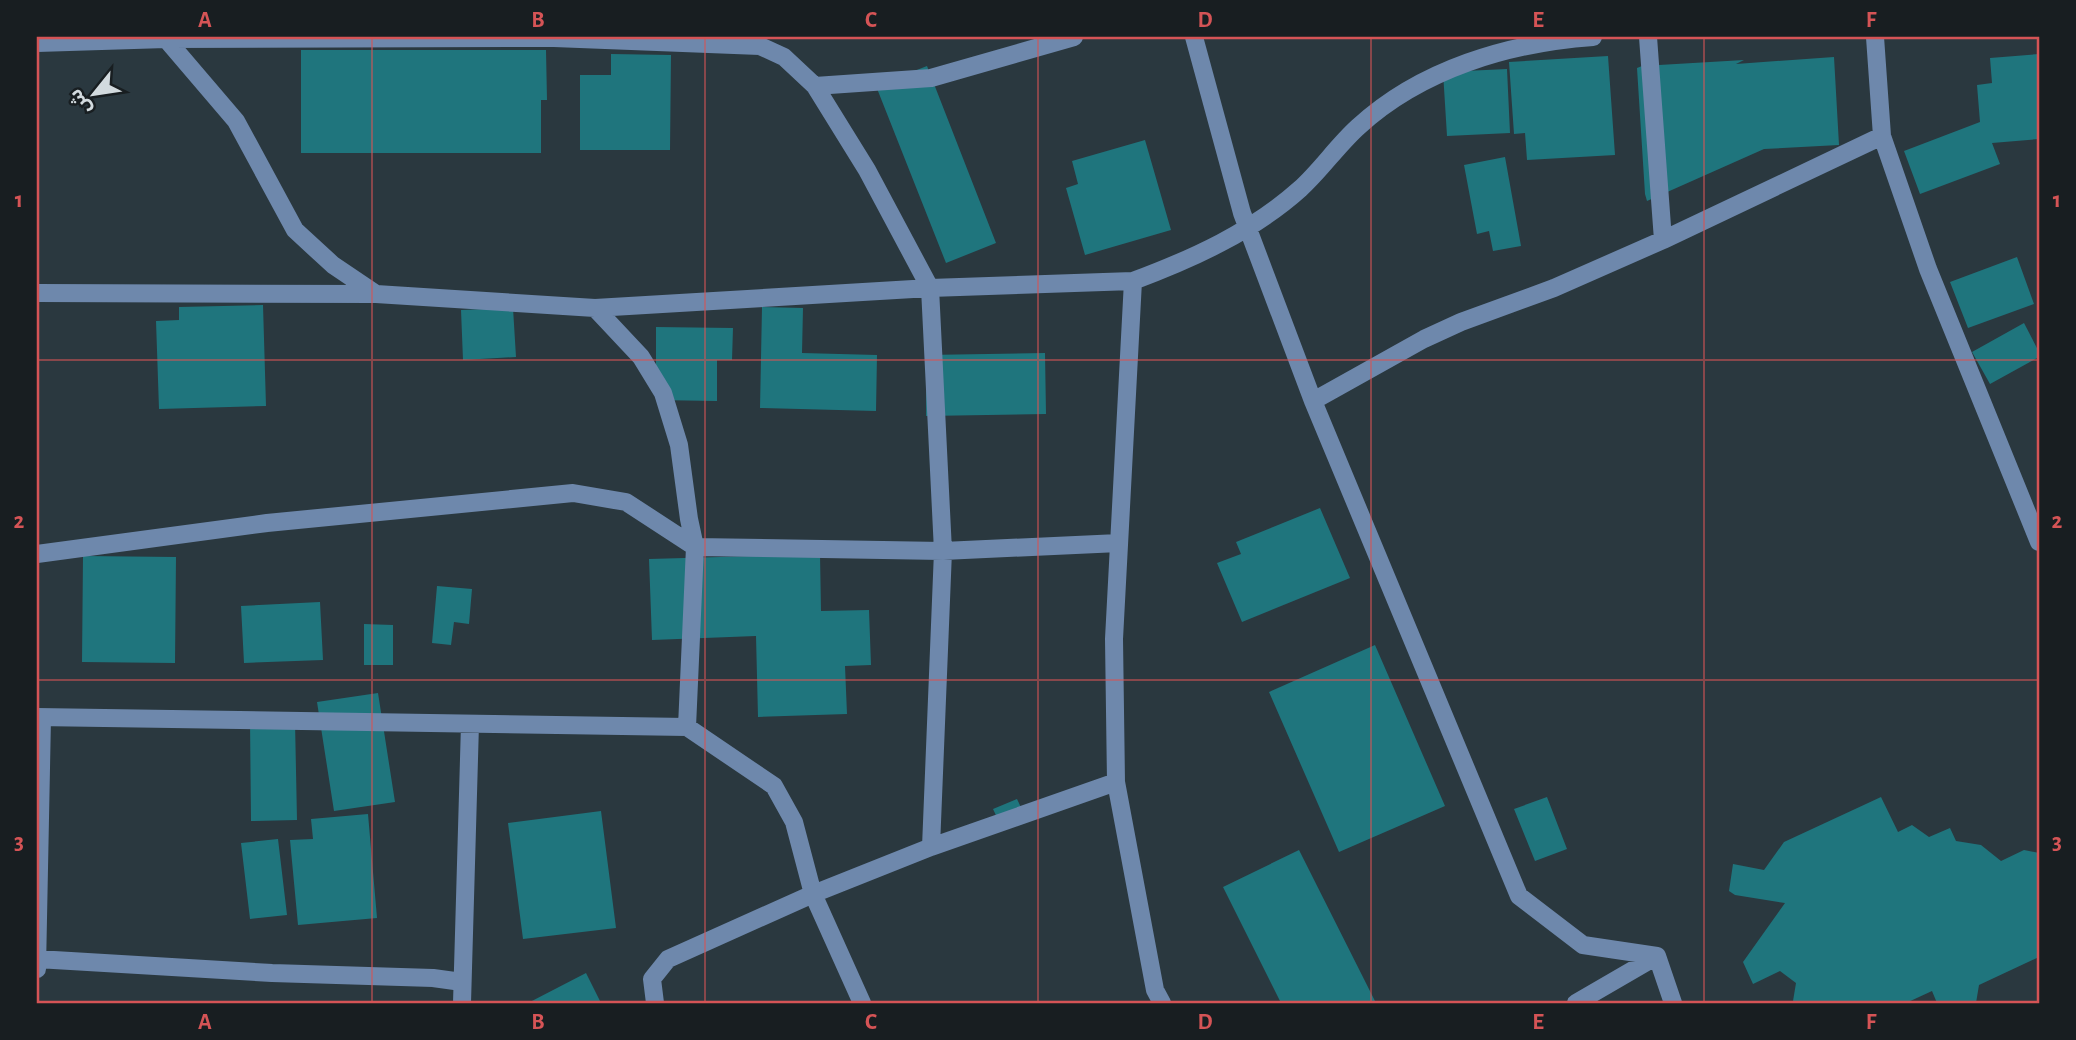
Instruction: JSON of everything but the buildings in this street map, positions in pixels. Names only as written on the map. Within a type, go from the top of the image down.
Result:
[{"type":"street","points":[[815,86],[931,78],[1074,37]]},
{"type":"street","points":[[1194,37],[1242,213],[1313,401],[1519,896],[1583,945],[1657,956]]},
{"type":"street","points":[[37,293],[376,294],[595,308],[930,288],[1133,281],[1188,260],[1249,227],[1300,189],[1366,120],[1385,104],[1418,85],[1493,53],[1593,37]]},
{"type":"street","points":[[1648,37],[1663,240]]},
{"type":"street","points":[[1875,37],[1882,136],[1928,269],[2039,542]]},
{"type":"street","points":[[37,43],[250,38],[554,38],[761,46],[784,57],[815,86],[867,170],[930,288],[943,551],[931,847]]},
{"type":"street","points":[[166,39],[236,121],[295,230],[333,265],[376,294]]},
{"type":"street","points":[[1313,401],[1424,339],[1461,322],[1554,288],[1663,240],[1882,136]]},
{"type":"street","points":[[1133,281],[1114,639],[1116,782],[1155,990],[1162,1003]]},
{"type":"street","points":[[595,308],[641,357],[663,393],[679,445],[695,547],[687,727]]},
{"type":"street","points":[[37,555],[267,523],[573,493],[626,502],[695,547],[943,551],[1119,543]]},
{"type":"street","points":[[37,969],[39,717],[687,727],[774,786],[794,822],[813,894],[862,1003]]},
{"type":"street","points":[[463,1003],[470,724]]},
{"type":"street","points":[[655,1003],[652,979],[668,959],[813,894],[931,847],[1116,782]]},
{"type":"street","points":[[1576,1003],[1657,956]]},
{"type":"street","points":[[1657,956],[1673,1003]]},
{"type":"street","points":[[37,959],[272,973],[433,978],[462,982]]}]
